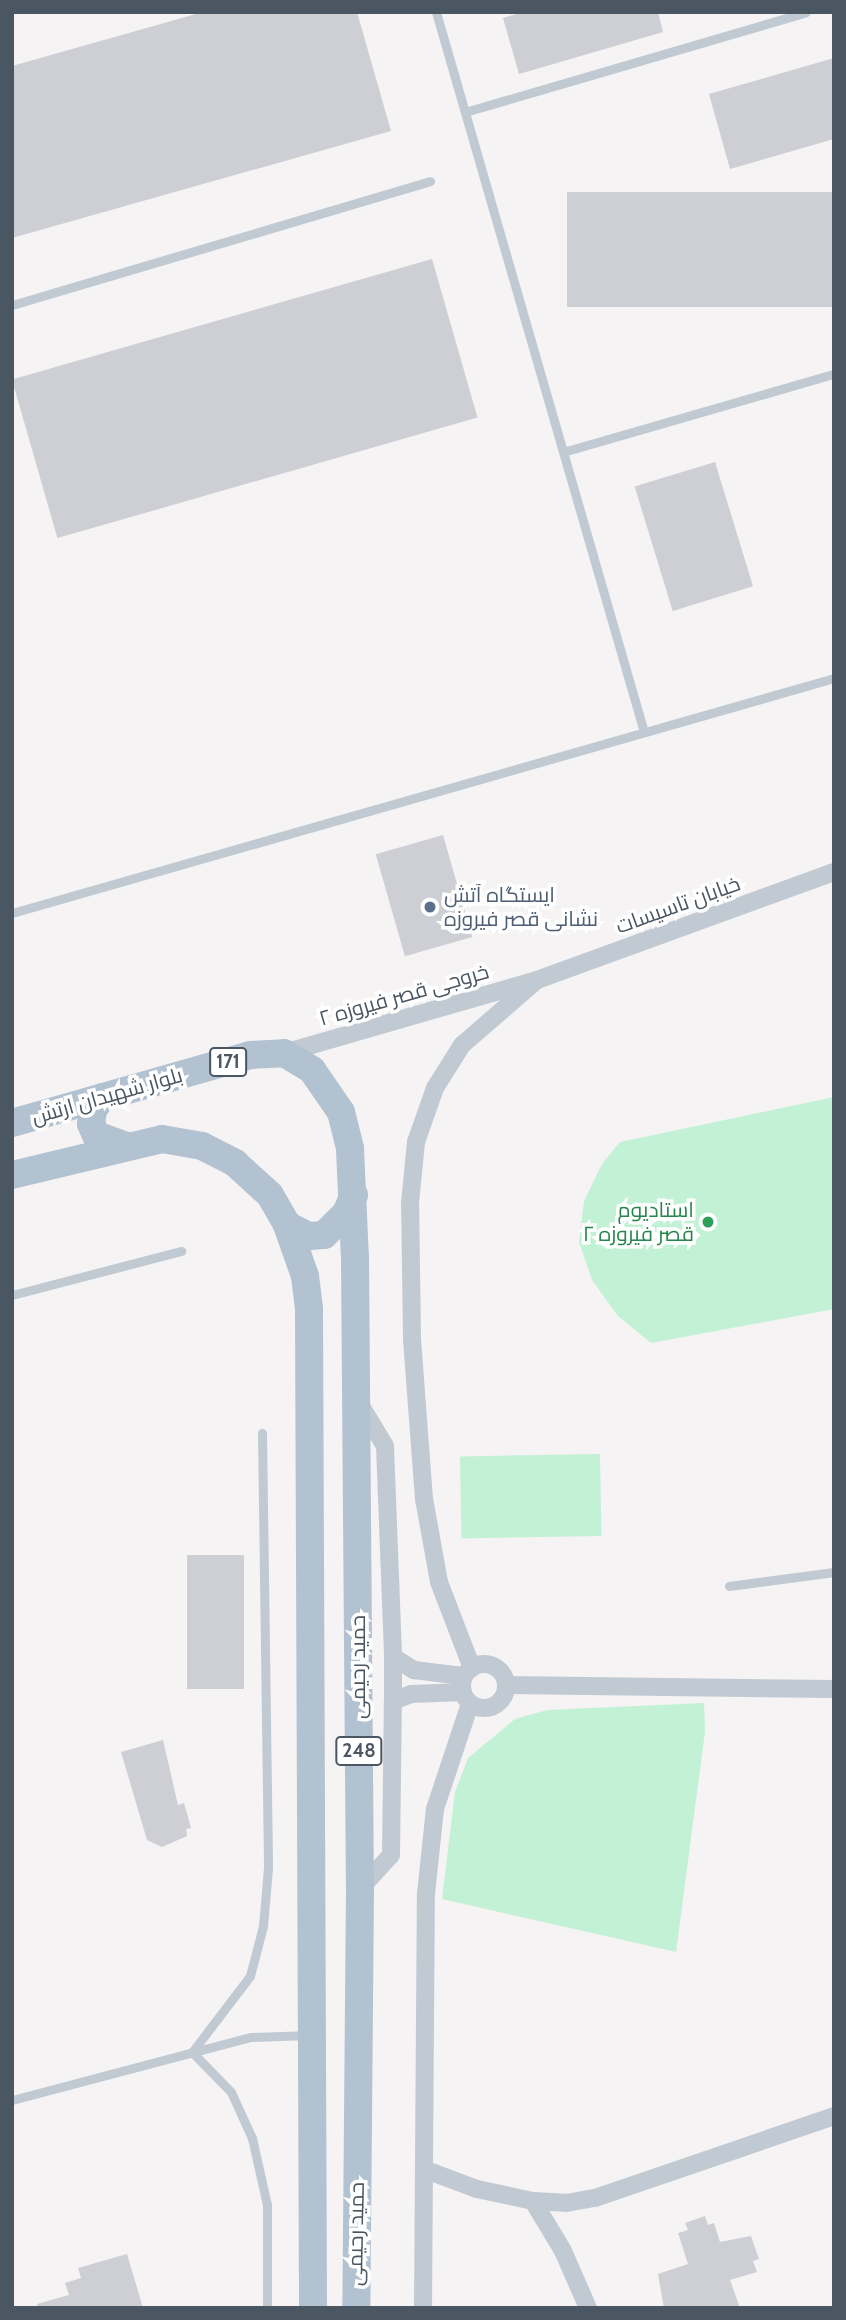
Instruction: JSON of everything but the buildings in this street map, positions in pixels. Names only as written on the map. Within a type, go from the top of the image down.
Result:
[{"type":"main road","name":"بلوار شهیدان ارتش","points":[[12,1123],[250,1055],[284,1053]]},
{"type":"main road","points":[[12,1175],[162,1139],[202,1146],[235,1163],[270,1195],[287,1225],[309,1236],[324,1235],[346,1213],[354,1195],[351,1149],[341,1112],[312,1070],[284,1053]]},
{"type":"main road","points":[[102,1097],[93,1110],[91,1124],[96,1135],[126,1146]]},
{"type":"main road","name":"حمید رحیمی","points":[[354,1195],[360,1889],[356,2308]]},
{"type":"main road","name":"حمید رحیمی","points":[[287,1225],[305,1276],[309,1310],[313,2308]]},
{"type":"street","name":"خیابان تاسیسات","points":[[537,980],[834,872]]},
{"type":"street","name":"خروجی قصر فیروزه ۲","points":[[284,1053],[537,980]]},
{"type":"street","points":[[506,1685],[497,1704],[484,1708],[467,1685],[439,1582],[424,1499],[412,1338],[410,1203],[416,1142],[435,1088],[462,1045],[537,980]]},
{"type":"street","points":[[356,1399],[385,1446],[393,1657],[391,1855],[360,1889]]},
{"type":"street","points":[[393,1657],[414,1670],[467,1685]]},
{"type":"street","points":[[393,1701],[411,1694],[467,1685],[494,1667],[506,1685]]},
{"type":"street","points":[[423,2308],[429,1857],[448,1759],[467,1685]]},
{"type":"street","points":[[506,1685],[834,1689]]},
{"type":"street","points":[[426,2171],[533,2201],[595,2198],[834,2116]]},
{"type":"street","points":[[533,2201],[563,2251],[588,2308]]},
{"type":"lane","points":[[436,12],[644,732]]},
{"type":"lane","points":[[465,113],[807,12]]},
{"type":"lane","points":[[12,305],[430,181]]},
{"type":"lane","points":[[563,452],[834,374]]},
{"type":"lane","points":[[12,913],[834,678]]},
{"type":"lane","points":[[12,1295],[181,1251]]},
{"type":"lane","points":[[192,2052],[250,1976],[263,1926],[268,1868],[262,1433]]},
{"type":"lane","points":[[729,1586],[834,1572]]},
{"type":"lane","points":[[12,2100],[251,2037],[312,2035]]},
{"type":"lane","points":[[192,2052],[231,2092],[252,2138],[267,2205],[267,2308]]},
{"type":"green space","name":"استادیوم قصر فیروزه ۲","points":[[834,1097],[834,1309],[651,1343],[618,1316],[592,1280],[579,1242],[584,1201],[602,1164],[620,1142]]},
{"type":"green space","points":[[600,1454],[601,1536],[461,1538],[460,1456]]},
{"type":"green space","points":[[704,1703],[705,1732],[676,1952],[442,1899],[455,1792],[468,1758],[515,1719],[547,1710]]},
{"type":"place","name":"ایستگاه آتش نشانی قصر فیروزه","points":[[430,907]]},
{"type":"place","name":"استادیوم قصر فیروزه ۲","points":[[708,1222]]}]
